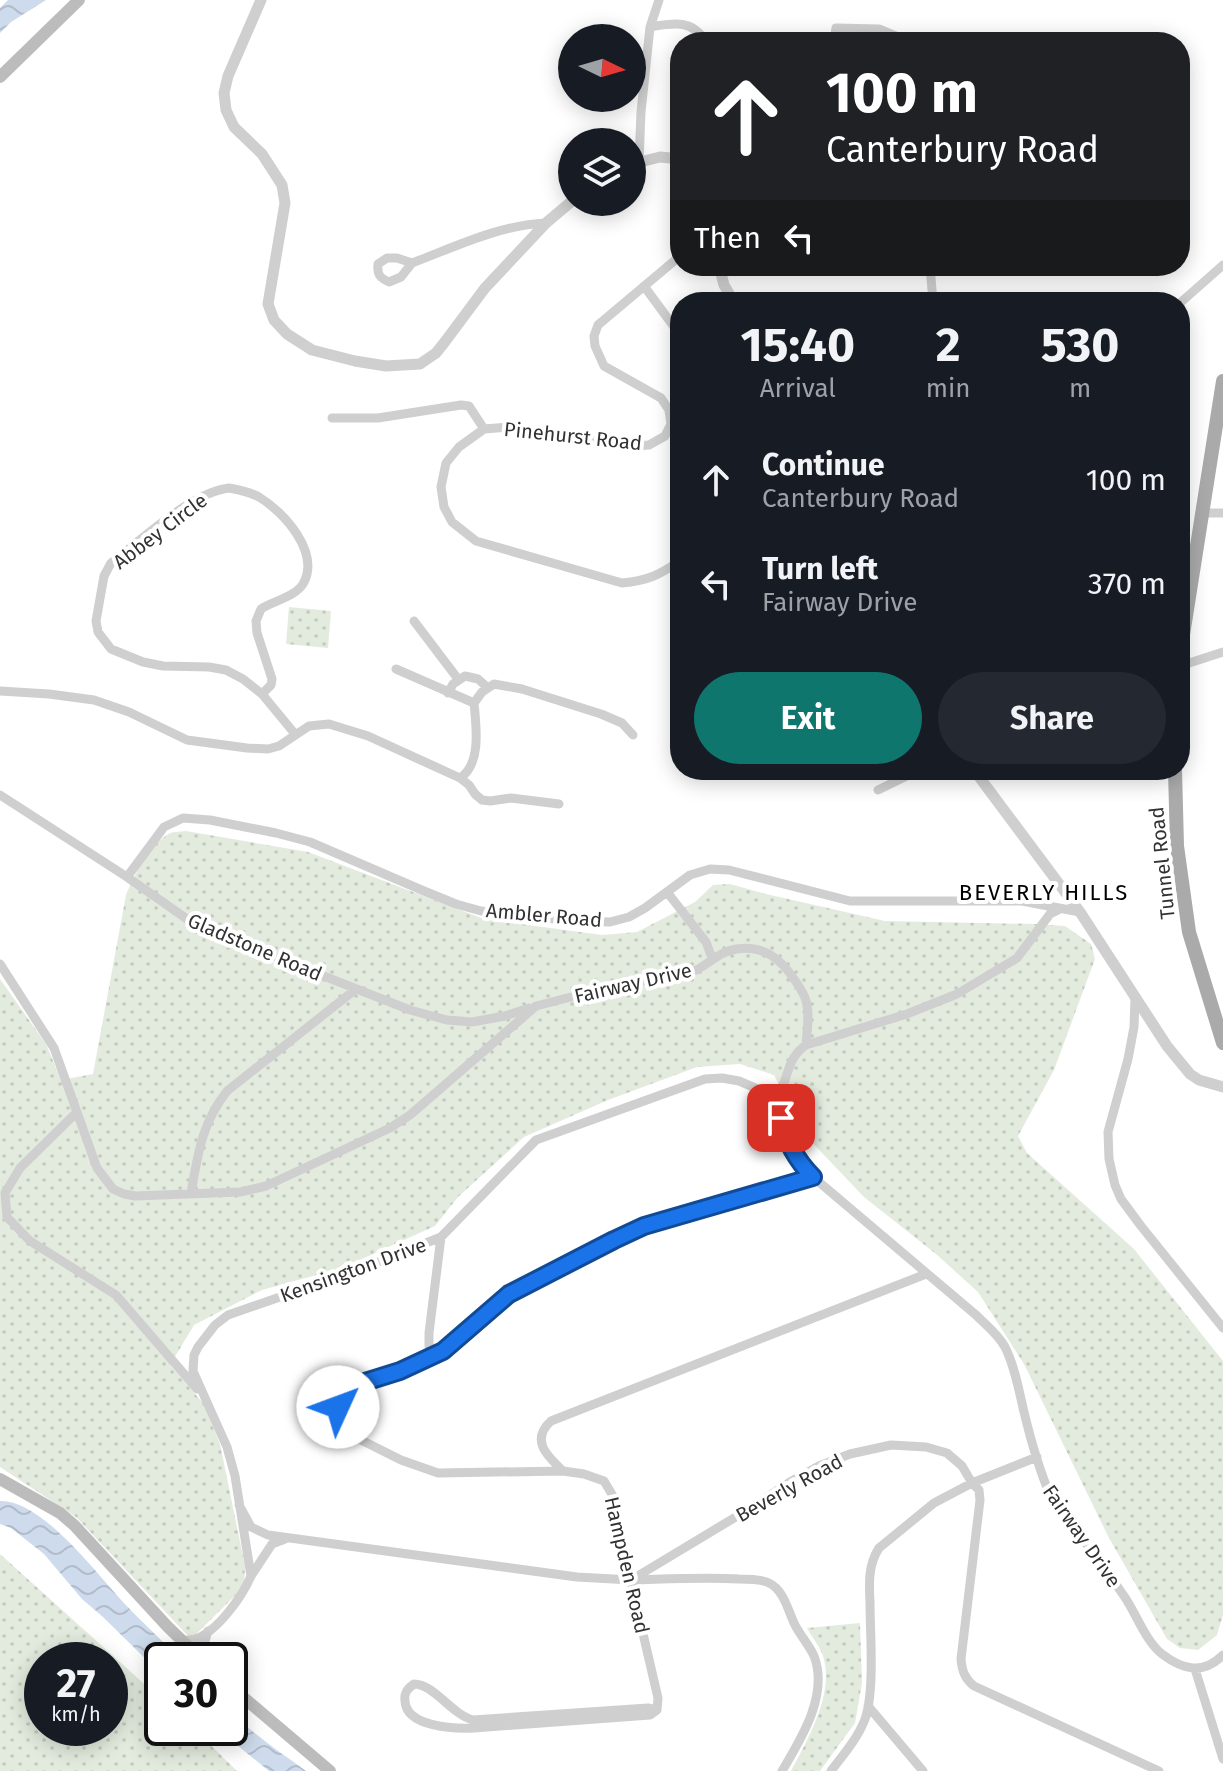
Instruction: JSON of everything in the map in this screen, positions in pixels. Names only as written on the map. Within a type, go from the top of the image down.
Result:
[{"type":"main road","points":[[0,77],[79,0]]},
{"type":"main road","points":[[1190,593],[1223,381]]},
{"type":"main road","name":"Tunnel Road","points":[[1175,780],[1177,846],[1189,932],[1223,1043]]},
{"type":"main road","points":[[0,1479],[60,1513],[74,1525],[182,1641]]},
{"type":"main road","points":[[248,1701],[330,1771]]},
{"type":"street","points":[[261,0],[228,76],[224,93],[226,110],[234,127],[262,154],[285,194],[268,304],[274,320],[287,334],[312,350],[333,357],[386,366],[420,364],[436,353],[485,288],[558,213]]},
{"type":"street","points":[[639,128],[650,27],[659,0]]},
{"type":"street","points":[[650,27],[685,25],[700,32]]},
{"type":"street","points":[[835,32],[836,28],[879,29],[886,32]]},
{"type":"street","points":[[646,160],[670,158]]},
{"type":"street","points":[[412,263],[506,228],[546,223]]},
{"type":"street","name":"Pinehurst Road","points":[[670,264],[598,325],[594,336],[604,366],[661,398],[670,417]]},
{"type":"street","points":[[1190,294],[1223,265]]},
{"type":"street","points":[[644,286],[670,321]]},
{"type":"street","points":[[332,418],[378,418],[461,405],[469,406],[484,429]]},
{"type":"street","name":"Pinehurst Road","points":[[670,426],[665,436],[649,445],[634,446],[509,427],[484,429],[459,447],[446,463],[441,487],[444,507],[452,522],[476,541],[622,583],[641,582],[670,568]]},
{"type":"street","name":"Abbey Circle","points":[[262,694],[271,685],[272,679],[256,621],[261,609],[297,591],[302,585],[306,575],[306,556],[299,537],[283,516],[259,497],[242,490],[218,489],[183,508],[111,563],[104,576],[96,621],[98,632],[111,649],[143,662],[226,670],[262,694],[295,734]]},
{"type":"street","points":[[1203,513],[1223,513]]},
{"type":"street","points":[[414,621],[458,679]]},
{"type":"street","points":[[1190,663],[1223,652]]},
{"type":"street","points":[[396,669],[474,703]]},
{"type":"street","points":[[448,693],[458,679],[465,676],[471,676],[488,688]]},
{"type":"street","points":[[460,778],[467,774],[473,756],[477,734],[474,703],[482,692],[494,684],[522,689],[601,714],[622,723],[633,735]]},
{"type":"street","points":[[0,691],[94,700],[129,712],[187,740],[217,745],[268,749],[279,746],[309,726],[341,726],[460,778],[482,800],[511,798],[559,804]]},
{"type":"street","points":[[878,790],[898,780]]},
{"type":"street","points":[[981,780],[1080,912],[1167,1046],[1190,1074],[1223,1087]]},
{"type":"street","name":"Gladstone Road","points":[[0,795],[197,926],[356,989],[410,1010],[461,1022],[505,1016],[536,1006]]},
{"type":"street","name":"Ambler Road","points":[[127,877],[164,827],[183,818],[210,820],[310,842],[456,904],[481,911],[572,921],[610,922],[629,917],[690,875],[710,869],[729,870],[850,901],[1022,901],[1080,912]]},
{"type":"street","points":[[667,892],[706,942],[712,958]]},
{"type":"street","points":[[806,1045],[907,1014],[957,994],[1017,958],[1050,914],[1060,909]]},
{"type":"street","name":"Fairway Drive","points":[[0,964],[54,1048],[97,1168],[113,1189],[135,1196],[240,1192],[266,1186],[390,1128],[428,1101],[536,1006],[614,986],[692,972],[712,958],[737,949],[758,949],[775,956],[785,965],[806,1002],[806,1045],[790,1063],[779,1098],[788,1142],[801,1165],[998,1336],[1014,1373],[1050,1495],[1124,1596],[1157,1649],[1174,1661],[1195,1669]]},
{"type":"street","points":[[191,1193],[200,1144],[214,1107],[227,1091],[356,989]]},
{"type":"street","points":[[1135,998],[1130,1048],[1108,1132],[1109,1159],[1115,1185],[1121,1199],[1141,1226],[1223,1328]]},
{"type":"street","name":"Kensington Drive","points":[[251,1576],[235,1476],[227,1447],[193,1371],[194,1355],[215,1325],[228,1315],[361,1269],[441,1237],[536,1140],[705,1079],[739,1081],[779,1098]]},
{"type":"street","points":[[77,1112],[20,1168],[5,1193],[7,1217],[30,1241],[116,1295],[204,1398]]},
{"type":"street","name":"Hampden Road","points":[[657,1710],[658,1698],[613,1496],[604,1481],[563,1471],[438,1473],[401,1460],[347,1431],[338,1413],[340,1401],[346,1391],[359,1384],[400,1371],[443,1351],[509,1294],[614,1240],[644,1226],[813,1177]]},
{"type":"street","points":[[433,1356],[429,1333],[441,1237]]},
{"type":"street","points":[[563,1471],[543,1446],[542,1429],[551,1421],[926,1274]]},
{"type":"street","name":"Beverly Road","points":[[631,1580],[790,1482],[850,1454],[891,1445],[926,1447],[947,1453],[962,1466],[972,1483]]},
{"type":"street","points":[[831,1771],[865,1720],[870,1683],[869,1577],[879,1548],[934,1503],[972,1483],[1037,1457]]},
{"type":"street","points":[[972,1483],[979,1490],[980,1500],[961,1659],[967,1681],[1159,1771]]},
{"type":"street","points":[[239,1505],[251,1527],[268,1535],[288,1538],[577,1577],[631,1580],[707,1577],[769,1583],[783,1597],[796,1627],[813,1654],[818,1680],[806,1727],[782,1771]]},
{"type":"street","points":[[182,1641],[196,1639],[219,1622],[244,1591],[272,1544],[288,1538]]},
{"type":"street","points":[[205,1642],[208,1631]]},
{"type":"street","points":[[1223,1655],[1213,1664],[1195,1669],[1223,1759]]},
{"type":"street","points":[[414,1684],[420,1684],[460,1715],[478,1720],[648,1708],[657,1710],[650,1715],[462,1728],[424,1722],[410,1713],[405,1693],[414,1684]]},
{"type":"street","points":[[868,1706],[923,1771]]},
{"type":"shaded area","points":[[289,607],[331,611],[328,648],[286,644]]},
{"type":"shaded area","points":[[186,831],[308,852],[484,919],[602,935],[637,932],[695,902],[713,885],[730,884],[885,921],[1065,926],[1091,944],[1095,959],[1054,1070],[1018,1136],[1027,1153],[1134,1249],[1223,1361],[1223,1615],[1217,1635],[1198,1650],[1180,1648],[1167,1639],[1109,1538],[1024,1364],[978,1292],[864,1197],[804,1134],[774,1075],[740,1064],[697,1067],[608,1100],[524,1137],[458,1197],[435,1226],[342,1268],[262,1290],[194,1325],[170,1365],[203,1403],[220,1444],[245,1566],[244,1587],[191,1639],[76,1517],[0,1467],[0,979],[46,1044],[61,1080],[93,1074],[126,895],[153,847],[173,832]]},
{"type":"shaded area","points":[[0,1554],[98,1642],[24,1642],[24,1746],[128,1746],[128,1669],[144,1684],[144,1746],[211,1746],[237,1771],[0,1771]]},
{"type":"shaded area","points":[[860,1623],[862,1683],[855,1723],[820,1771],[791,1771],[818,1715],[825,1685],[823,1656],[807,1628]]},
{"type":"water","points":[[8,0],[46,0],[11,22],[0,33],[0,8]]},
{"type":"water","points":[[0,1501],[33,1512],[67,1540],[163,1642],[144,1642],[144,1657],[82,1599],[44,1554],[11,1528],[0,1524]]},
{"type":"water","points":[[248,1727],[306,1771],[269,1771],[238,1746],[248,1746]]},
{"type":"district","name":"BEVERLY HILLS","points":[[1044,892]]},
{"type":"route","points":[[338,1407],[352,1386],[400,1371],[443,1351],[509,1294],[614,1240],[644,1226],[813,1177],[792,1151],[781,1118]]}]
